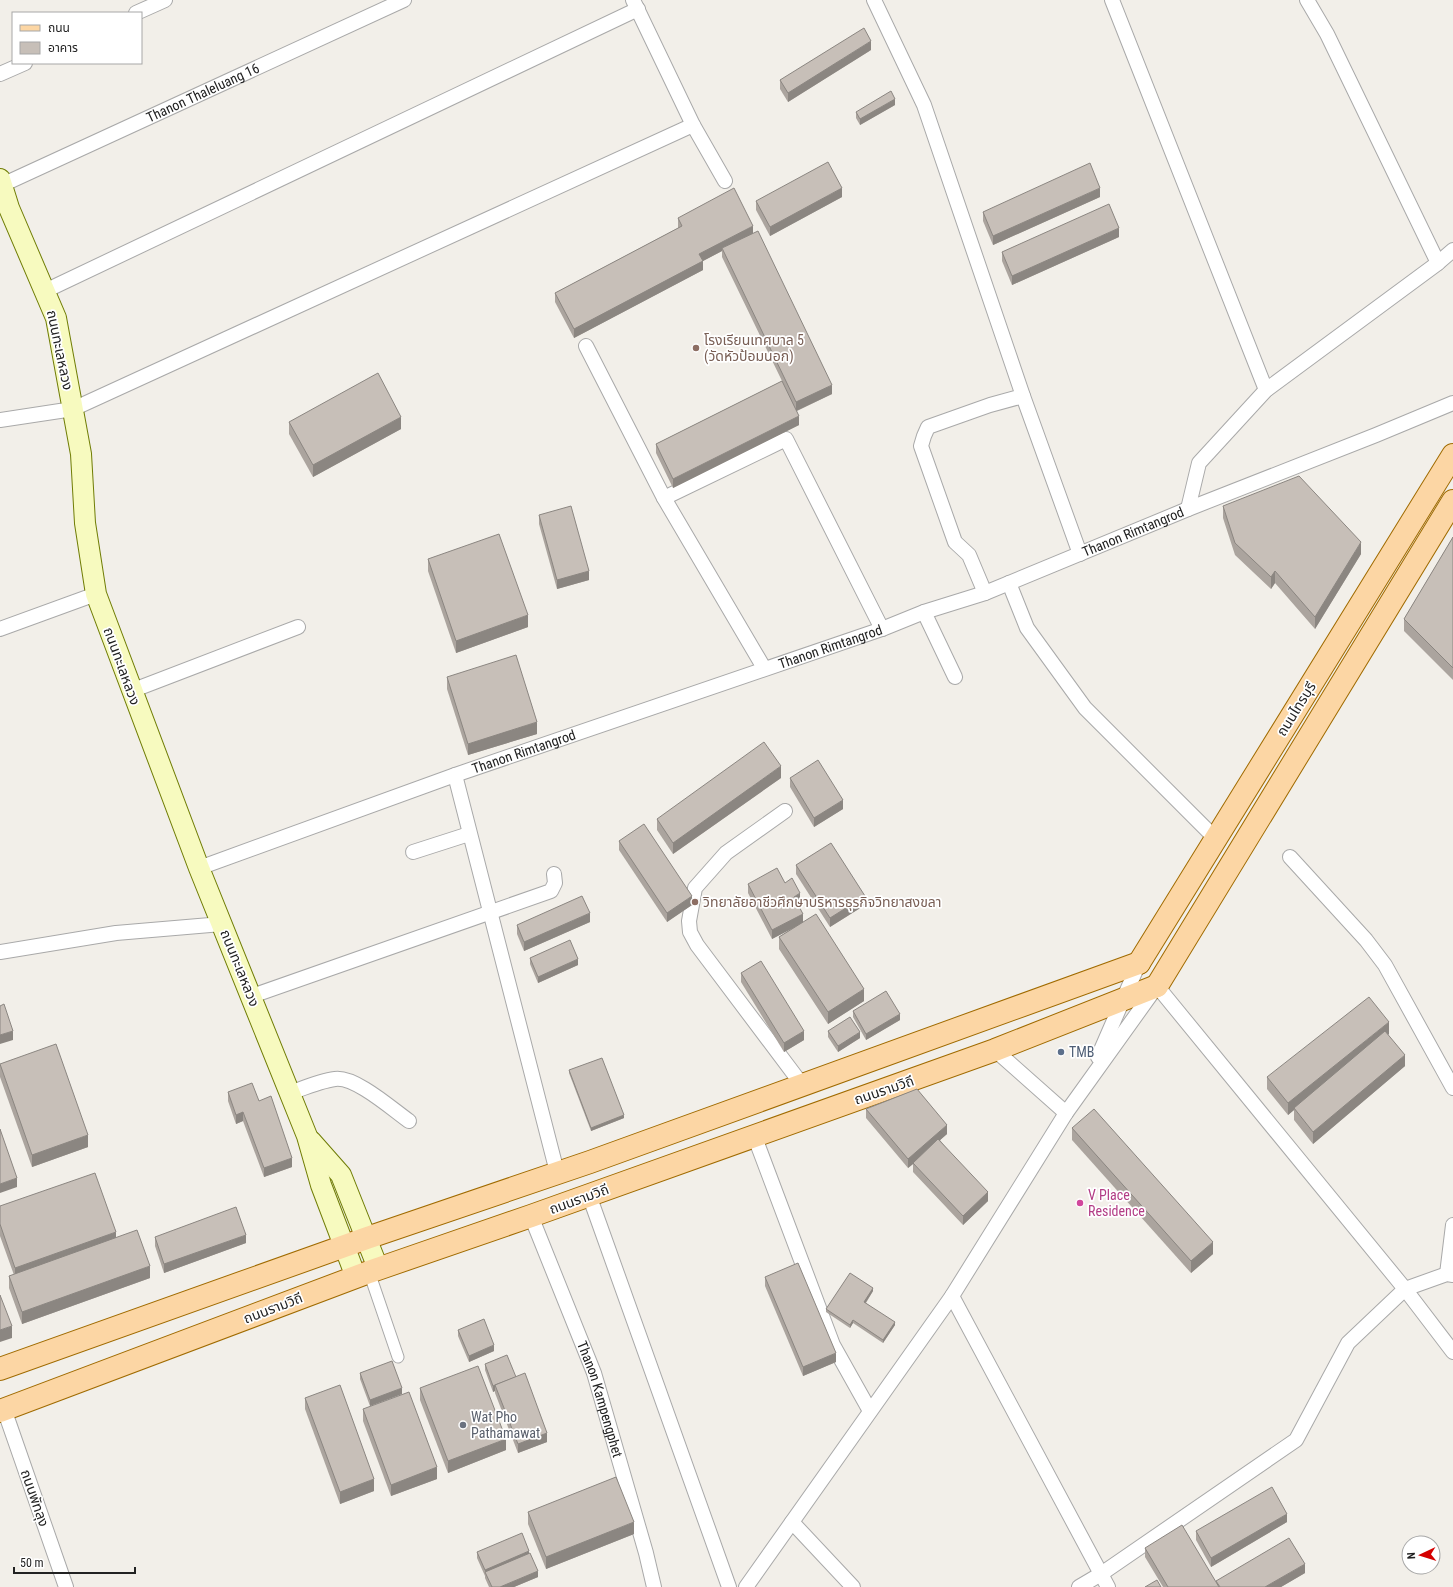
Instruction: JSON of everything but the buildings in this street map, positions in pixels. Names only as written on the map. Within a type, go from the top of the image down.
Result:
[{"type":"main road","name":"ถนนทะเลหลวง","points":[[1,182],[5,210],[45,291],[56,318],[80,454],[85,523],[96,594],[131,691],[199,868],[252,996],[307,1136],[321,1185],[343,1247],[368,1272]]},
{"type":"main road","name":"ถนนไทรบุรี","points":[[1139,963],[1453,454]]},
{"type":"main road","name":"ถนนไทรบุรี","points":[[1157,986],[1452,504]]},
{"type":"main road","points":[[0,1369],[367,1238],[590,1162],[1139,963],[1157,986]]},
{"type":"main road","name":"ถนนรามวิถี","points":[[2,1410],[368,1272],[531,1216],[995,1050],[1157,986]]},
{"type":"main road","name":"ถนนทะเลหลวง","points":[[307,1136],[341,1175],[367,1238],[368,1272]]},
{"type":"street","points":[[138,12],[165,0]]},
{"type":"street","name":"Thanon Thaleluang 16","points":[[1,182],[404,0]]},
{"type":"street","points":[[874,0],[924,105],[1023,396],[1080,554]]},
{"type":"street","points":[[1112,0],[1266,390]]},
{"type":"street","points":[[1307,0],[1327,34],[1438,264]]},
{"type":"street","points":[[45,291],[636,5],[693,125],[725,181]]},
{"type":"street","points":[[0,74],[23,64]]},
{"type":"street","points":[[0,420],[73,409],[693,125]]},
{"type":"street","points":[[1188,509],[1199,464],[1266,390],[1438,264],[1453,250]]},
{"type":"street","points":[[586,346],[664,498],[764,668]]},
{"type":"street","points":[[985,593],[969,555],[955,542],[921,446],[928,427],[990,405],[1023,396]]},
{"type":"street","name":"Thanon Rimtangrod","points":[[199,868],[455,775],[764,668],[882,629],[924,612],[985,593],[1188,509],[1453,403]]},
{"type":"street","points":[[664,498],[786,439],[882,629]]},
{"type":"street","points":[[1009,583],[1027,628],[1085,708],[1216,838]]},
{"type":"street","points":[[0,629],[96,594]]},
{"type":"street","points":[[924,612],[955,678]]},
{"type":"street","points":[[131,691],[298,627]]},
{"type":"street","points":[[455,775],[557,1172]]},
{"type":"street","points":[[785,811],[726,853],[695,888],[689,921],[690,932],[697,945],[803,1086]]},
{"type":"street","points":[[413,852],[469,834]]},
{"type":"street","points":[[1290,857],[1366,940],[1384,965],[1453,1088]]},
{"type":"street","points":[[252,996],[551,891],[554,883],[554,874]]},
{"type":"street","points":[[0,952],[116,933],[222,924]]},
{"type":"street","points":[[1086,1083],[1139,963]]},
{"type":"street","points":[[746,1587],[952,1296],[1066,1113],[1086,1083],[1157,986],[1405,1289],[1453,1352]]},
{"type":"street","points":[[995,1050],[1066,1113]]},
{"type":"street","points":[[290,1093],[335,1078],[345,1080],[358,1085],[409,1121]]},
{"type":"street","points":[[754,1135],[833,1345],[870,1411]]},
{"type":"street","points":[[589,1195],[729,1587]]},
{"type":"street","name":"Thanon Kampengphet","points":[[531,1216],[594,1373],[645,1546],[654,1587]]},
{"type":"street","points":[[1079,1587],[1101,1574],[1296,1440],[1348,1343],[1405,1289],[1450,1274],[1453,1225]]},
{"type":"street","points":[[368,1272],[398,1357]]},
{"type":"street","points":[[952,1296],[1108,1587]]},
{"type":"street","name":"ถนนพัทลุง","points":[[2,1410],[66,1587]]},
{"type":"street","points":[[792,1522],[853,1587]]},
{"type":"place","name":"โรงเรียนเทศบาล 5 (วัดหัวป้อมนอก)","points":[[696,348]]},
{"type":"place","name":"วิทยาลัยอาชีวศึกษาบริหารธุรกิจวิทยาสงขลา","points":[[695,902]]},
{"type":"place","name":"TMB","points":[[1061,1052]]},
{"type":"place","name":"V Place Residence","points":[[1080,1203]]},
{"type":"place","name":"Wat Pho Pathamawat","points":[[463,1425]]}]
